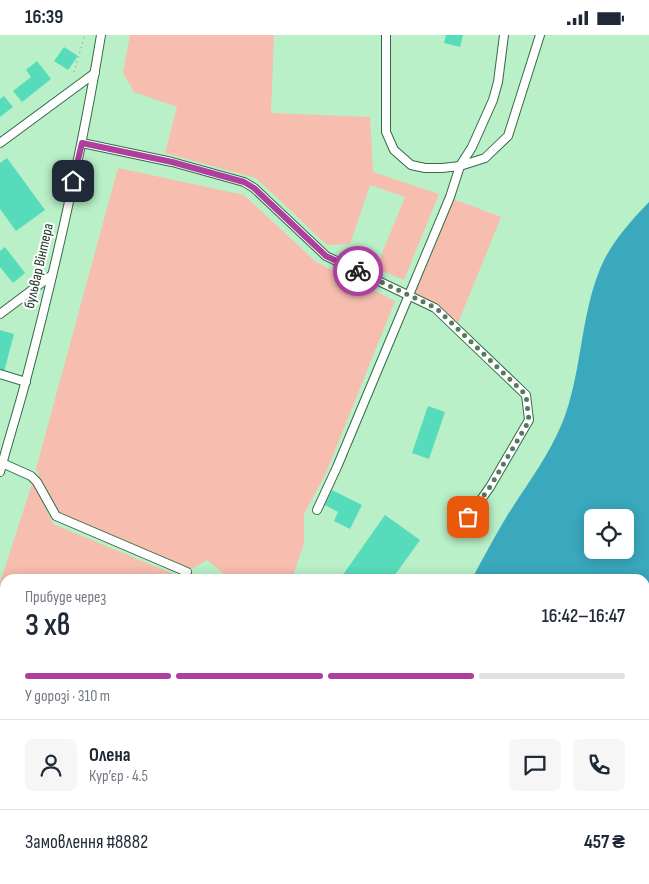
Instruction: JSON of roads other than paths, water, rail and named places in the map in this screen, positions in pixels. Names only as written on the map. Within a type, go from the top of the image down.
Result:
[{"type":"street","name":"бульвар Вінтера","points":[[0,472],[3,450],[26,382],[52,275],[82,143],[101,35]]},
{"type":"street","points":[[386,35],[386,132],[394,150],[411,165],[425,168],[460,166],[485,158],[508,137],[540,35]]},
{"type":"street","points":[[317,510],[338,467],[450,197],[460,166],[472,147],[493,100],[498,82],[504,35]]},
{"type":"street","points":[[0,143],[95,73]]},
{"type":"street","points":[[82,143],[172,162],[244,182],[254,188],[326,256],[436,308],[526,395],[529,421],[490,487],[468,517]]},
{"type":"street","points":[[0,313],[52,275]]},
{"type":"street","points":[[0,374],[26,382]]},
{"type":"street","points":[[2,463],[31,475],[38,482],[56,515],[187,572]]},
{"type":"water","points":[[649,202],[649,574],[475,574],[544,458],[563,421],[574,384],[593,288],[604,260],[615,242]]}]
